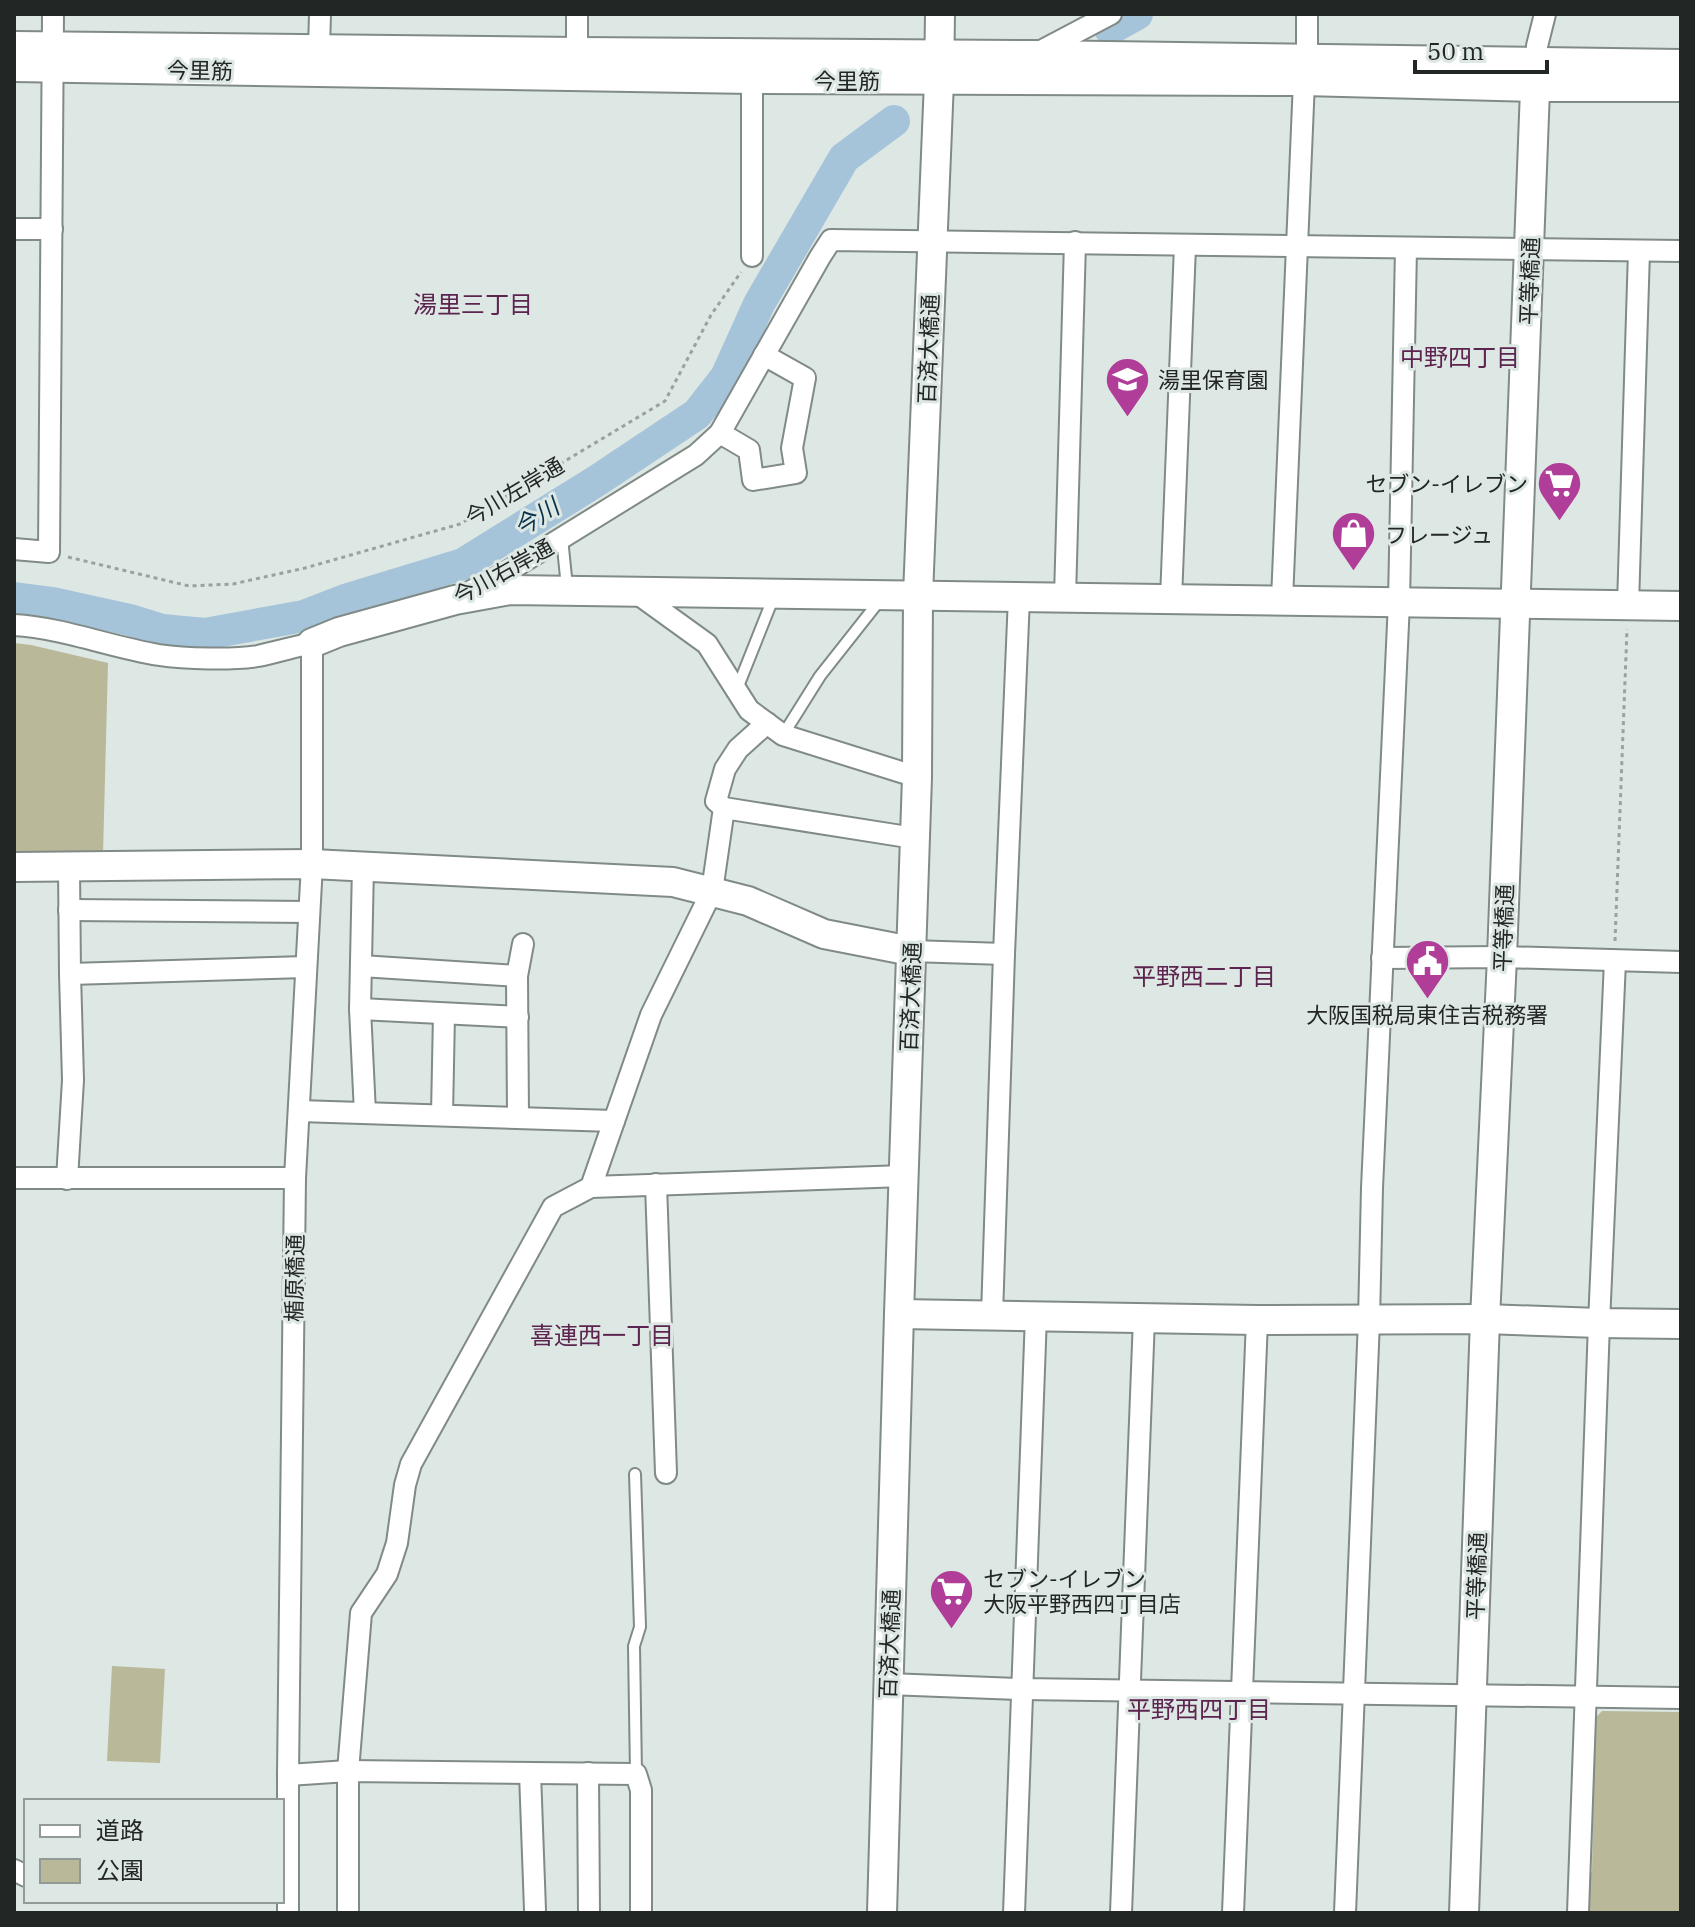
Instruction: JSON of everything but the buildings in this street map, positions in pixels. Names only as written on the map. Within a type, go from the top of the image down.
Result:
[{"type":"street","points":[[14,549],[49,552],[53,14]]},
{"type":"street","points":[[319,48],[320,14]]},
{"type":"street","points":[[577,14],[577,64]]},
{"type":"street","name":"百済大橋通","points":[[882,1913],[917,777],[918,595],[940,14]]},
{"type":"street","points":[[1033,55],[1111,14]]},
{"type":"street","points":[[1282,600],[1307,14]]},
{"type":"street","name":"平等橋通","points":[[1464,1913],[1537,46],[1545,14]]},
{"type":"street","name":"今里筋","points":[[14,46],[52,57],[1305,69],[1536,75],[1681,87]]},
{"type":"street","name":"今里筋","points":[[14,67],[52,57],[319,48],[577,64],[752,79],[939,67],[1033,55],[1305,69]]},
{"type":"street","name":"今里筋","points":[[1536,75],[1681,64]]},
{"type":"street","points":[[752,79],[752,256]]},
{"type":"street","points":[[14,229],[52,229]]},
{"type":"street","name":"今川右岸通","points":[[14,625],[41,627],[162,656],[234,658],[258,656],[312,643],[339,632],[455,600],[505,573],[696,455],[720,433],[831,240],[932,243]]},
{"type":"street","points":[[1065,597],[1075,242]]},
{"type":"street","points":[[932,243],[1075,242],[1681,251]]},
{"type":"street","points":[[1171,599],[1185,246]]},
{"type":"street","points":[[1345,1913],[1372,1188],[1399,602],[1406,248]]},
{"type":"street","points":[[1628,605],[1639,251]]},
{"type":"street","points":[[720,433],[749,450],[753,480],[796,473],[792,448],[805,378],[764,355]]},
{"type":"street","points":[[455,600],[510,590],[1681,606]]},
{"type":"street","points":[[635,592],[707,644],[749,710],[775,729],[917,777]]},
{"type":"street","points":[[992,1315],[1019,597]]},
{"type":"street","name":"楯原橋通","points":[[288,1913],[295,1178],[312,864],[312,643]]},
{"type":"street","points":[[775,729],[738,749],[725,769],[716,801],[724,808],[914,838]]},
{"type":"street","points":[[591,1187],[651,1015],[712,891],[724,808]]},
{"type":"street","points":[[14,867],[312,864],[673,882],[748,901],[824,934],[911,951],[1004,954]]},
{"type":"street","points":[[363,866],[360,1009],[365,1113]]},
{"type":"street","points":[[67,1179],[73,1080],[69,867]]},
{"type":"street","points":[[69,910],[309,912]]},
{"type":"street","points":[[518,1117],[517,976],[523,944]]},
{"type":"street","points":[[1382,958],[1502,957],[1681,962]]},
{"type":"street","points":[[1578,1913],[1615,961]]},
{"type":"street","points":[[361,966],[517,976]]},
{"type":"street","points":[[70,974],[306,967]]},
{"type":"street","points":[[360,1009],[518,1017]]},
{"type":"street","points":[[442,1115],[444,1014]]},
{"type":"street","points":[[299,1111],[614,1121]]},
{"type":"street","points":[[348,1913],[348,1771],[361,1613],[387,1574],[394,1554],[411,1464],[553,1207],[591,1187],[904,1176]]},
{"type":"street","points":[[14,1178],[295,1178]]},
{"type":"street","points":[[656,1184],[666,1473]]},
{"type":"street","points":[[899,1314],[1257,1320],[1485,1319],[1681,1324]]},
{"type":"street","points":[[1014,1913],[1036,1315]]},
{"type":"street","points":[[1121,1913],[1144,1318]]},
{"type":"street","points":[[1233,1913],[1257,1320]]},
{"type":"street","points":[[888,1684],[1021,1689],[1681,1698]]},
{"type":"street","points":[[288,1775],[348,1771],[636,1774],[641,1790],[641,1913]]},
{"type":"street","points":[[530,1773],[535,1910]]},
{"type":"street","points":[[588,1773],[589,1913]]},
{"type":"lane","points":[[562,538],[568,591]]},
{"type":"lane","points":[[736,690],[775,594]]},
{"type":"lane","points":[[775,729],[884,596]]},
{"type":"lane","points":[[635,1474],[640,1627],[634,1646],[636,1774]]},
{"type":"path","name":"今川左岸通","points":[[49,552],[189,586],[233,584],[305,568],[460,524],[665,401],[711,315],[752,256]]},
{"type":"path","points":[[1615,961],[1628,605]]},
{"type":"green space","points":[[14,643],[108,663],[103,854],[14,855]]},
{"type":"green space","points":[[112,1666],[165,1669],[160,1763],[107,1761]]},
{"type":"green space","points":[[1602,1711],[1681,1712],[1681,1913],[1586,1913],[1587,1872],[1592,1872],[1595,1718]]},
{"type":"waterway","name":"今川","points":[[1110,29],[1137,14]]},
{"type":"waterway","name":"今川","points":[[14,598],[53,603],[162,630],[205,634],[304,616],[348,599],[463,564],[697,414],[726,377],[759,304],[844,158],[894,121]]},
{"type":"place","name":"湯里保育園","points":[[1127,418]]},
{"type":"place","name":"セブン-イレブン","points":[[1559,522]]},
{"type":"place","name":"フレージュ","points":[[1354,573]]},
{"type":"place","name":"大阪国税局東住吉税務署","points":[[1427,1000]]},
{"type":"place","name":"セブン-イレブン 大阪平野西四丁目店","points":[[952,1630]]},
{"type":"district","name":"湯里三丁目","points":[[473,304]]},
{"type":"district","name":"中野四丁目","points":[[1460,357]]},
{"type":"district","name":"平野西二丁目","points":[[1204,976]]},
{"type":"district","name":"喜連西一丁目","points":[[602,1335]]},
{"type":"district","name":"平野西四丁目","points":[[1199,1709]]}]
